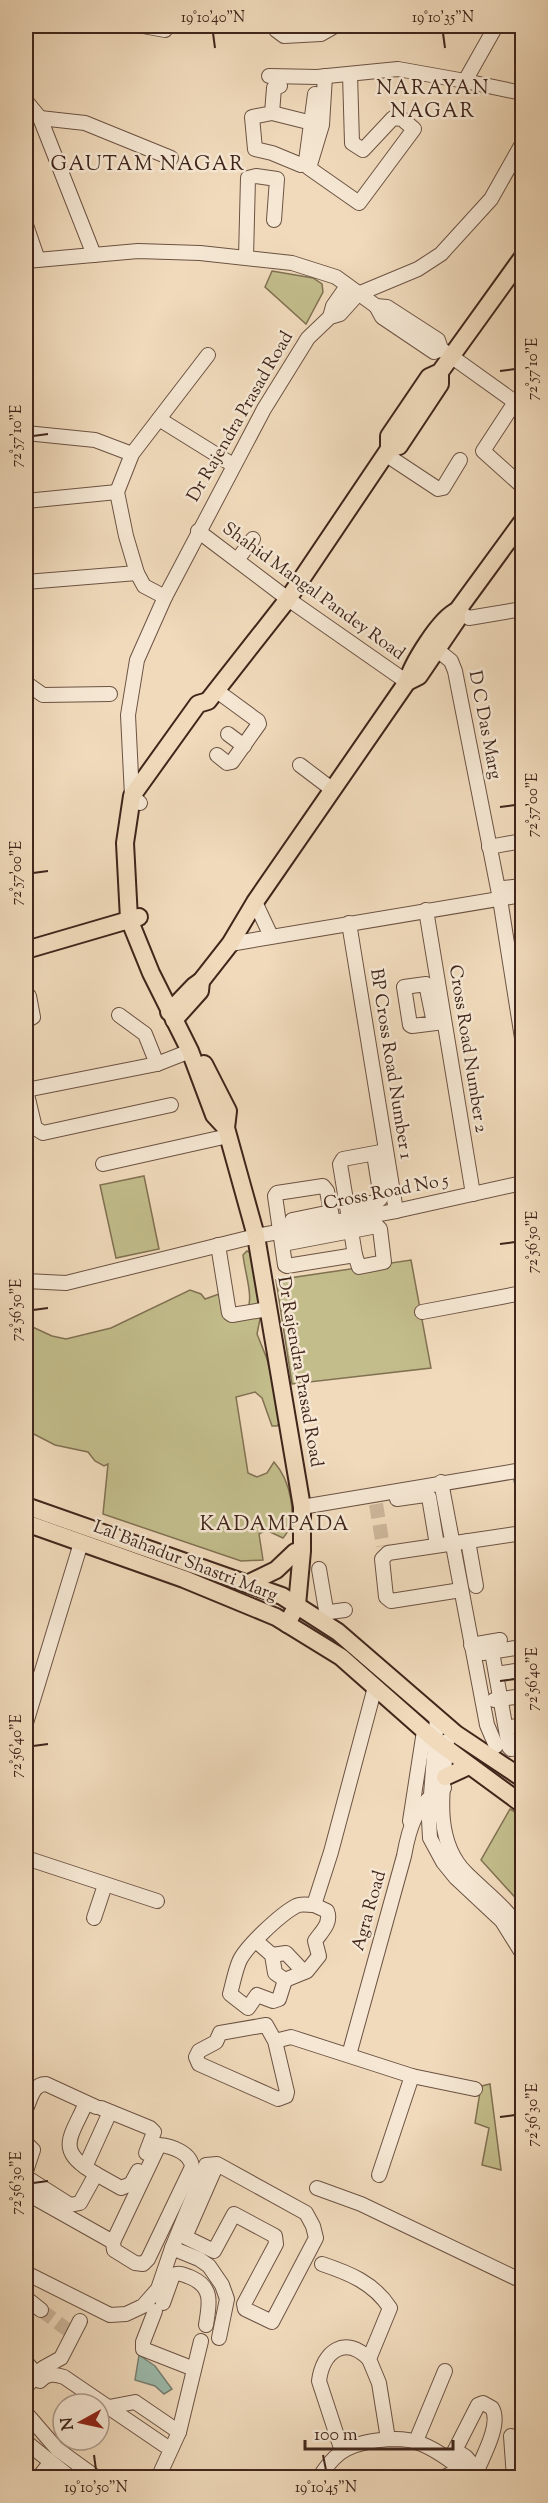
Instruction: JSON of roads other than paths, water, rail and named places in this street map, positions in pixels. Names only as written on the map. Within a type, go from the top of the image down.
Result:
[{"type":"main road","points":[[136,799],[208,710],[212,696],[288,599],[387,451],[391,433],[429,377],[440,372],[446,353],[522,258]]},
{"type":"main road","points":[[176,1011],[230,944],[255,902],[407,682],[419,676],[450,614],[458,611],[522,522]]},
{"type":"main road","name":"Dr Rajendra Prasad Road","points":[[136,799],[129,842],[134,918],[176,1011],[228,1111],[227,1132],[256,1236],[302,1507],[298,1545],[302,1551],[300,1572],[291,1601],[281,1621]]},
{"type":"main road","points":[[26,950],[134,918]]},
{"type":"main road","name":"Dr Rajendra Prasad Road","points":[[176,1011],[214,1115],[227,1132]]},
{"type":"main road","name":"Lal Bahadur Shastri Marg","points":[[26,1506],[249,1582],[291,1601],[338,1632],[443,1723],[522,1778]]},
{"type":"main road","name":"Lal Bahadur Shastri Marg","points":[[26,1523],[184,1579],[281,1621],[341,1657],[435,1740],[522,1804]]},
{"type":"main road","points":[[249,1582],[276,1570],[298,1545]]},
{"type":"main road","points":[[291,1601],[298,1545]]},
{"type":"main road","points":[[444,1783],[469,1766]]},
{"type":"street","points":[[142,26],[165,30],[168,26]]},
{"type":"street","points":[[274,26],[284,36],[321,34],[335,26]]},
{"type":"street","points":[[465,81],[496,26]]},
{"type":"street","points":[[269,76],[321,76],[398,69],[522,93]]},
{"type":"street","points":[[321,76],[322,126],[309,168],[359,203],[414,129],[402,119],[393,118],[363,150],[352,143],[350,74]]},
{"type":"street","points":[[312,123],[272,113],[252,117],[255,148],[301,165],[306,161],[321,76]]},
{"type":"street","points":[[272,113],[274,88],[280,86]]},
{"type":"street","points":[[26,104],[40,118],[94,255]]},
{"type":"street","points":[[40,118],[85,123],[171,158]]},
{"type":"street","name":"Dr Rajendra Prasad Road","points":[[136,799],[128,715],[138,660],[165,597],[198,531],[264,409],[308,338],[330,317],[340,314],[353,290],[418,269],[441,254],[491,199],[522,144]]},
{"type":"street","points":[[246,257],[248,178],[256,176],[277,179],[274,220]]},
{"type":"street","points":[[26,225],[32,260],[138,251],[246,257],[292,263],[336,277],[376,306],[382,317],[434,352],[446,353],[519,404],[483,451],[522,486]]},
{"type":"street","points":[[165,597],[144,586],[137,573],[126,536],[117,492],[132,454],[208,355]]},
{"type":"street","points":[[159,419],[233,465]]},
{"type":"street","points":[[26,433],[95,440],[132,454]]},
{"type":"street","points":[[387,451],[438,489],[443,488],[460,459]]},
{"type":"street","points":[[26,501],[117,492]]},
{"type":"street","name":"Shahid Mangal Pandey Road","points":[[198,531],[288,599],[407,682]]},
{"type":"street","points":[[237,560],[253,539]]},
{"type":"street","points":[[26,582],[137,573]]},
{"type":"street","points":[[458,611],[469,618],[522,609]]},
{"type":"street","name":"D C Das Marg","points":[[433,646],[451,661],[455,671],[503,895],[522,1038]]},
{"type":"street","points":[[26,683],[43,696],[110,694]]},
{"type":"street","points":[[212,696],[258,721],[259,727],[230,763],[217,755]]},
{"type":"street","points":[[228,734],[244,746]]},
{"type":"street","points":[[300,765],[333,790]]},
{"type":"street","points":[[493,846],[522,841]]},
{"type":"street","points":[[503,895],[522,886]]},
{"type":"street","points":[[230,944],[503,895],[522,895]]},
{"type":"street","points":[[255,902],[271,936]]},
{"type":"street","name":"Cross Road Number 2","points":[[426,910],[439,1022],[473,1194]]},
{"type":"street","name":"BP Cross Road Number 1","points":[[349,923],[380,1153],[396,1210]]},
{"type":"street","points":[[26,994],[29,996],[33,1017],[26,1021]]},
{"type":"street","points":[[119,1014],[145,1034],[157,1064]]},
{"type":"street","points":[[171,1104],[43,1133],[35,1128],[26,1090],[157,1064],[190,1051]]},
{"type":"street","points":[[103,1164],[227,1132]]},
{"type":"street","points":[[281,1233],[350,1219],[377,1202],[381,1198],[380,1153],[341,1161],[350,1219],[355,1255],[359,1267],[382,1263],[385,1260],[379,1227],[350,1219]]},
{"type":"street","name":"Cross Road No 5","points":[[26,1281],[66,1283],[256,1236],[281,1233],[332,1217],[350,1219],[522,1183]]},
{"type":"street","points":[[332,1217],[327,1191],[323,1186],[277,1193],[275,1196],[288,1267],[355,1255]]},
{"type":"street","points":[[218,1245],[229,1313],[232,1315],[268,1309]]},
{"type":"street","points":[[422,1312],[522,1293]]},
{"type":"street","points":[[376,1500],[441,1482],[522,1470]]},
{"type":"street","points":[[441,1482],[461,1590],[471,1615],[487,1725],[496,1746]]},
{"type":"street","points":[[302,1507],[424,1495],[429,1497],[436,1539]]},
{"type":"street","points":[[383,1546],[436,1539],[468,1541],[516,1534]]},
{"type":"street","points":[[452,1540],[384,1555],[382,1559],[386,1597],[391,1601],[461,1590]]},
{"type":"street","points":[[468,1541],[476,1586]]},
{"type":"street","points":[[26,1723],[81,1543]]},
{"type":"street","points":[[300,1572],[333,1567]]},
{"type":"street","points":[[319,1569],[326,1610],[330,1612],[345,1610]]},
{"type":"street","points":[[474,1648],[500,1640]]},
{"type":"street","points":[[474,1648],[492,1652],[522,1647]]},
{"type":"street","points":[[492,1652],[510,1749],[519,1751]]},
{"type":"street","points":[[496,1674],[522,1670]]},
{"type":"street","points":[[314,1905],[331,1852],[375,1687]]},
{"type":"street","points":[[501,1702],[522,1696]]},
{"type":"street","points":[[483,1704],[522,1701]]},
{"type":"street","points":[[410,1826],[435,1740],[443,1723]]},
{"type":"street","points":[[506,1728],[522,1725]]},
{"type":"street","points":[[435,1740],[444,1783],[442,1827],[449,1850],[492,1903],[522,1953]]},
{"type":"street","points":[[435,1740],[430,1838],[443,1862],[456,1878],[513,1917],[522,1933]]},
{"type":"street","name":"Agra Road","points":[[349,2055],[404,1856],[410,1826],[431,1795],[444,1783]]},
{"type":"street","points":[[26,1858],[157,1901]]},
{"type":"street","points":[[94,1918],[105,1885]]},
{"type":"street","points":[[314,1905],[327,1911],[328,1922],[315,1941],[319,1956],[311,1968],[285,1980],[279,1999],[276,2001],[257,1995],[248,2008],[230,1996],[239,1962],[256,1941],[296,1906],[314,1905]]},
{"type":"street","points":[[256,1941],[272,1955],[275,1973],[285,1980]]},
{"type":"street","points":[[272,1955],[286,1953],[304,1972]]},
{"type":"street","points":[[266,2025],[275,2041],[287,2092],[282,2099],[274,2098],[199,2064],[196,2057],[199,2051],[216,2042],[220,2033],[266,2025]]},
{"type":"street","points":[[275,2041],[291,2037],[412,2076],[475,2089]]},
{"type":"street","points":[[379,2175],[412,2076]]},
{"type":"street","points":[[26,2109],[36,2086],[46,2084],[98,2108],[150,2128],[154,2136],[131,2184],[127,2187],[121,2188],[90,2170],[74,2159],[70,2152],[69,2143],[98,2108]]},
{"type":"street","points":[[26,2177],[69,2205],[80,2203],[90,2170],[98,2108]]},
{"type":"street","points":[[26,2145],[33,2150],[26,2171]]},
{"type":"street","points":[[159,2145],[188,2155],[192,2167],[148,2259],[143,2264],[135,2264],[114,2250],[113,2242],[159,2145]]},
{"type":"street","points":[[26,2273],[97,2311],[120,2318],[143,2306],[158,2289],[206,2165],[217,2164],[306,2213],[314,2226],[316,2238],[272,2322],[245,2309],[244,2304],[276,2244],[275,2236],[234,2214],[214,2251],[185,2237],[217,2164]]},
{"type":"street","points":[[318,2188],[361,2204],[522,2282]]},
{"type":"street","points":[[26,2193],[113,2242]]},
{"type":"street","points":[[172,2248],[199,2259],[209,2266],[222,2285],[227,2299],[219,2338]]},
{"type":"street","points":[[322,2264],[348,2273],[368,2285],[381,2295],[390,2308],[369,2359]]},
{"type":"street","points":[[199,2282],[209,2266]]},
{"type":"street","points":[[194,2369],[143,2349],[143,2342],[173,2275],[181,2273],[207,2289],[210,2296],[206,2325]]},
{"type":"street","points":[[26,2298],[42,2310]]},
{"type":"street","points":[[34,2380],[43,2368],[62,2358],[71,2332],[80,2321]]},
{"type":"street","points":[[158,2478],[178,2432],[201,2341]]},
{"type":"street","points":[[342,2451],[319,2380],[324,2360],[334,2351],[344,2347],[359,2349],[369,2359],[379,2383],[388,2439]]},
{"type":"street","points":[[26,2362],[34,2380]]},
{"type":"street","points":[[416,2441],[446,2371]]},
{"type":"street","points":[[34,2380],[56,2374],[86,2392]]},
{"type":"street","points":[[111,2407],[135,2402],[178,2432]]},
{"type":"street","points":[[442,2478],[445,2474],[473,2471],[484,2457],[496,2418],[494,2412],[483,2403],[478,2405],[452,2455]]},
{"type":"street","points":[[111,2408],[164,2445]]},
{"type":"street","points":[[26,2413],[57,2449],[97,2478]]},
{"type":"street","points":[[511,2436],[514,2478]]},
{"type":"street","points":[[320,2478],[328,2464],[342,2451],[369,2442],[388,2439],[416,2441],[452,2455],[473,2471]]},
{"type":"street","points":[[26,2442],[71,2478]]},
{"type":"street","points":[[38,2478],[50,2463]]},
{"type":"waterway","points":[[514,1477],[522,1514]]},
{"type":"tunnel","points":[[376,1504],[383,1546]]},
{"type":"tunnel","points":[[41,2310],[69,2331]]},
{"type":"district","name":"NARAYAN NAGAR","points":[[433,100]]},
{"type":"district","name":"GAUTAM NAGAR","points":[[148,165]]},
{"type":"district","name":"KADAMPADA","points":[[275,1525]]}]
